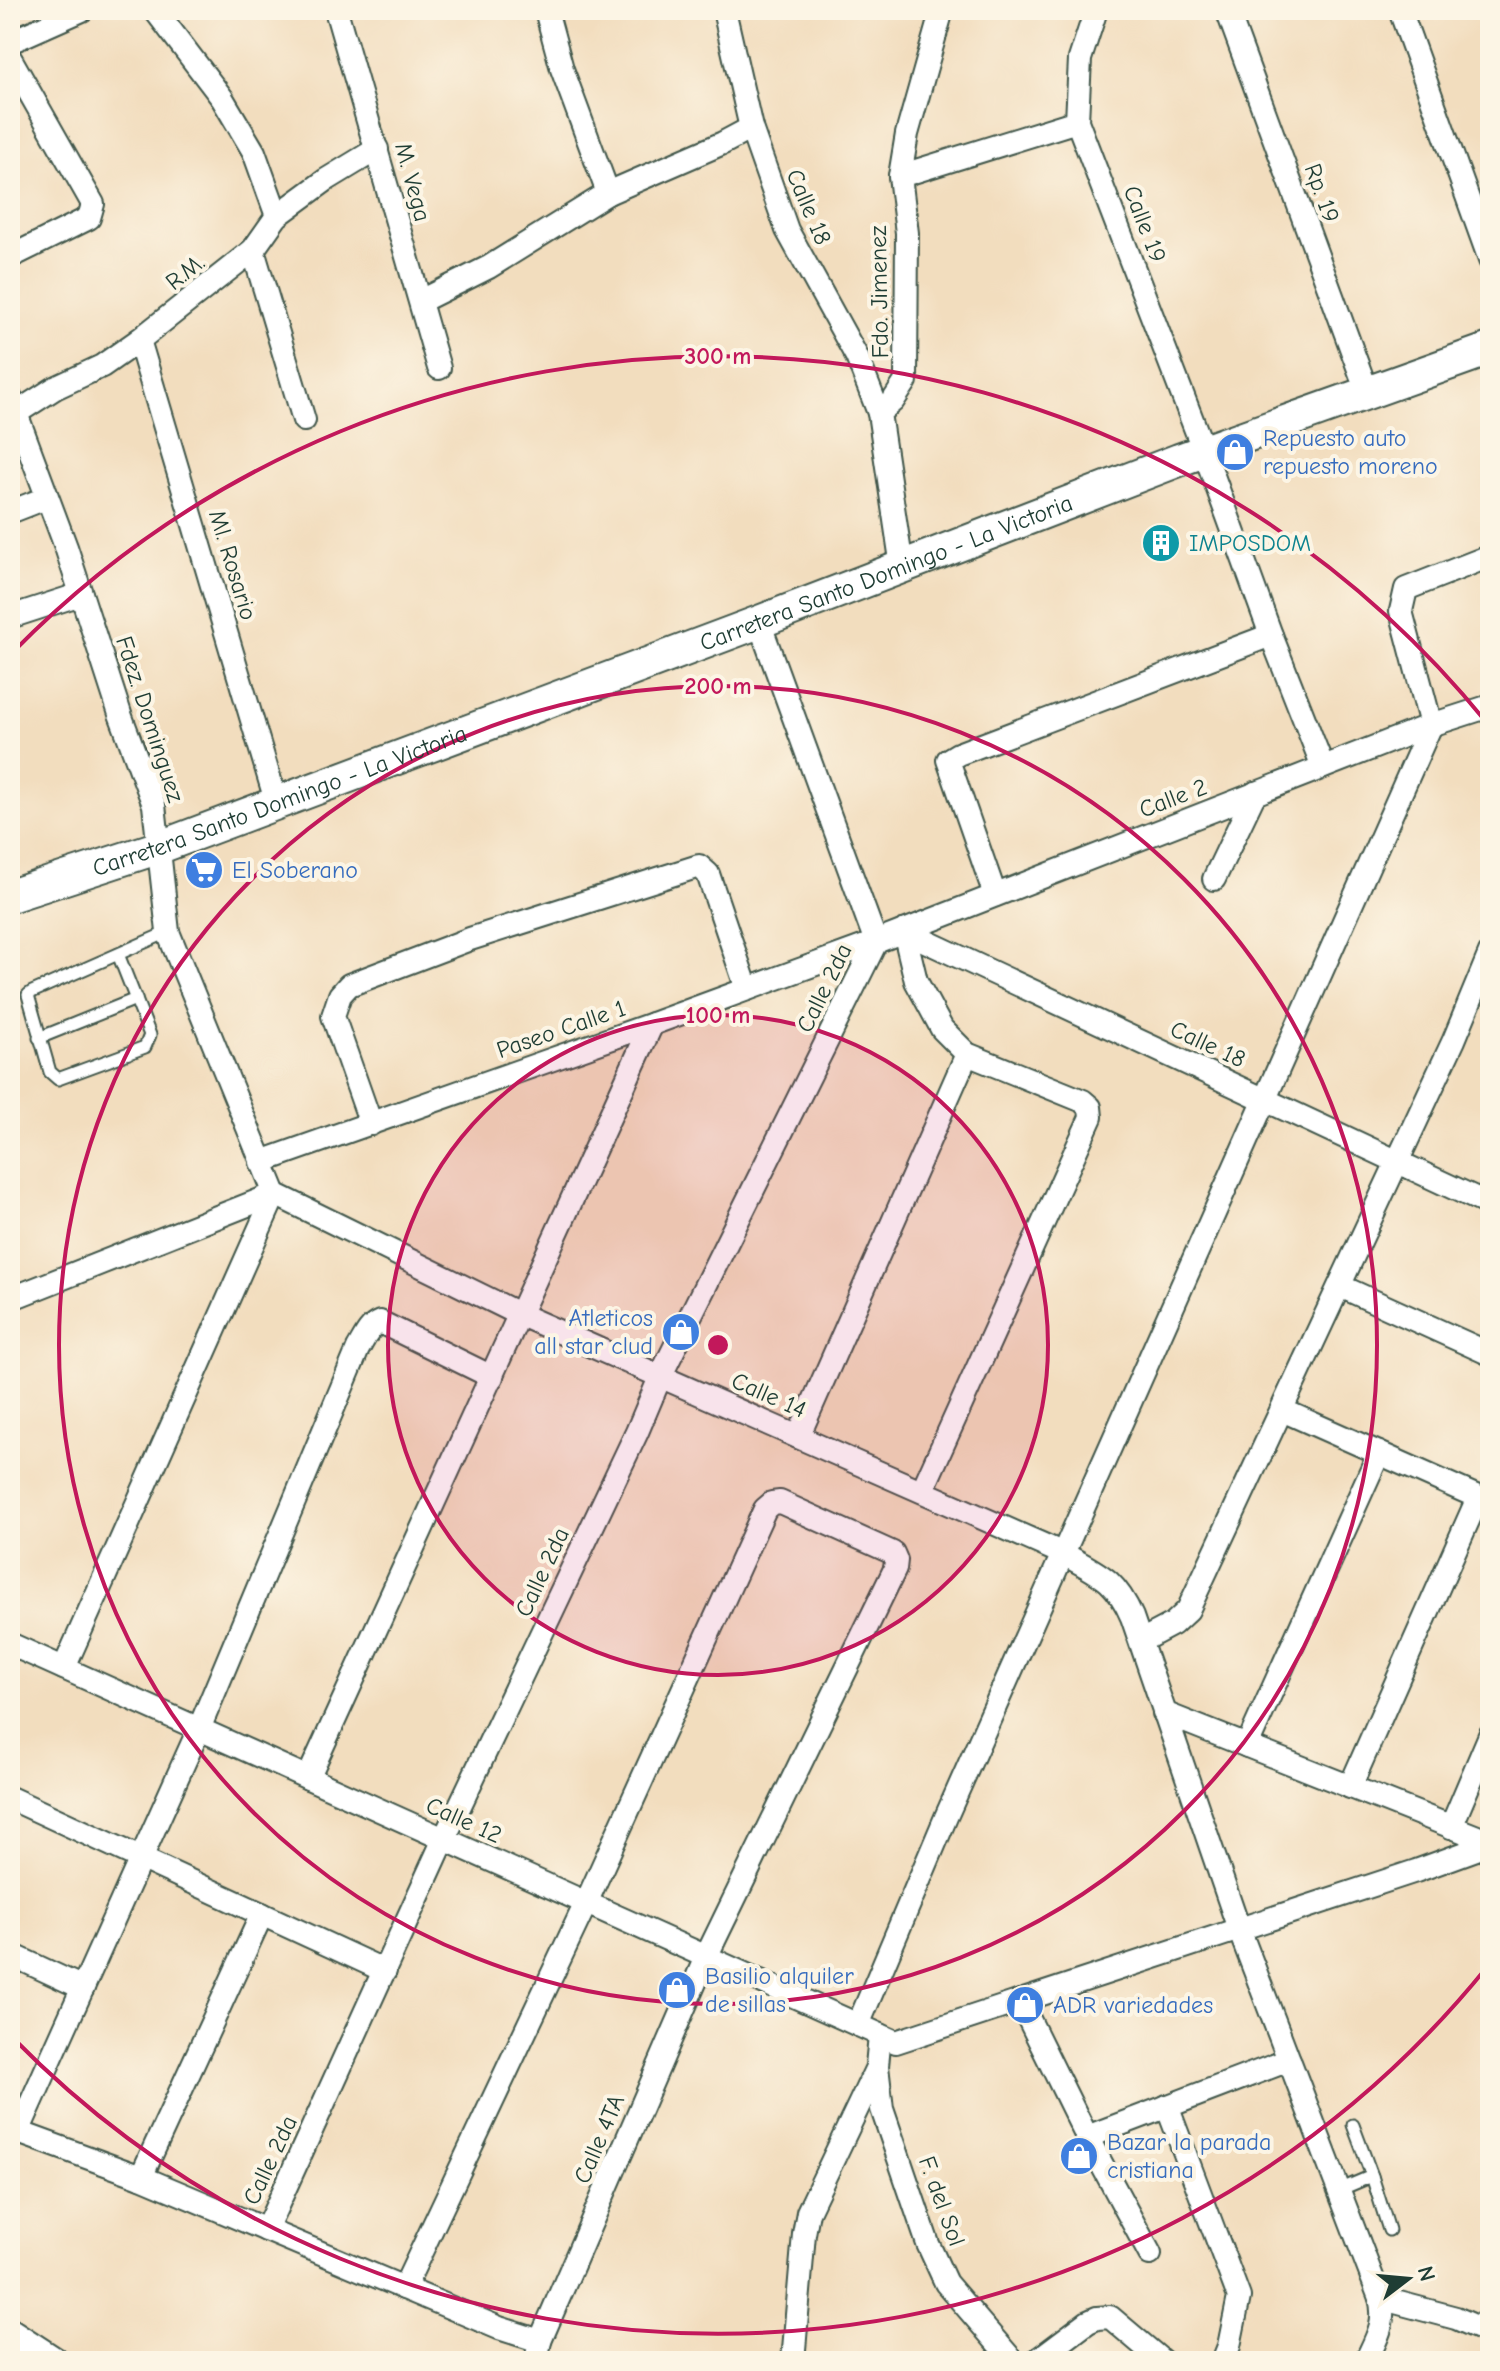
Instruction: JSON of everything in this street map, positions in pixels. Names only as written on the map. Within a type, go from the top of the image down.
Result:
[{"type":"main road","name":"Carretera Santo Domingo - La Victoria","points":[[10,896],[160,847],[277,804],[1204,451],[1490,349]]},
{"type":"street","points":[[10,42],[82,10]]},
{"type":"street","points":[[155,10],[222,98],[254,152],[277,216]]},
{"type":"street","name":"M. Vega","points":[[336,10],[439,368]]},
{"type":"street","points":[[546,10],[562,69],[608,193]]},
{"type":"street","name":"Calle 18","points":[[724,10],[751,128],[787,230],[857,357],[879,413]]},
{"type":"street","name":"Fdo. Jimenez","points":[[879,413],[893,401],[906,381],[907,233],[900,176],[907,134],[942,10]]},
{"type":"street","name":"Calle 19","points":[[1096,10],[1080,59],[1077,121],[1323,767]]},
{"type":"street","name":"Rp. 19","points":[[1227,10],[1368,394]]},
{"type":"street","points":[[1400,10],[1490,260]]},
{"type":"street","points":[[10,58],[93,204],[89,218],[10,257]]},
{"type":"street","points":[[900,176],[1077,121]]},
{"type":"street","points":[[421,301],[489,267],[608,193],[751,128]]},
{"type":"street","name":"R.M.","points":[[12,410],[102,366],[139,340],[253,250],[277,216],[326,180],[377,149]]},
{"type":"street","points":[[253,250],[304,420]]},
{"type":"street","name":"Ml. Rosario","points":[[139,340],[277,804]]},
{"type":"street","name":"Fdez. Dominguez","points":[[12,410],[81,594],[154,805],[168,932],[275,1194]]},
{"type":"street","points":[[879,413],[902,567]]},
{"type":"street","points":[[10,512],[46,498]]},
{"type":"street","points":[[858,2025],[946,1817],[1431,725],[1401,611],[1406,589],[1490,556]]},
{"type":"street","points":[[10,617],[81,594]]},
{"type":"street","points":[[759,622],[876,942]]},
{"type":"street","points":[[995,895],[948,760],[1271,635]]},
{"type":"street","name":"Calle 2","points":[[876,942],[1431,725],[1490,706]]},
{"type":"street","points":[[1214,879],[1255,793]]},
{"type":"street","points":[[371,1124],[333,1016],[334,1006],[349,985],[470,939],[699,866],[708,874],[747,989]]},
{"type":"street","points":[[904,931],[922,995],[942,1029],[967,1054],[1083,1101],[1090,1107],[1091,1117],[922,1491]]},
{"type":"street","name":"Calle 18","points":[[904,931],[1490,1205]]},
{"type":"street","name":"Paseo Calle 1","points":[[261,1162],[876,942]]},
{"type":"street","name":"Calle 2da","points":[[266,2230],[661,1375],[876,942]]},
{"type":"street","points":[[1366,2361],[1381,2329],[1384,2313],[1380,2298],[1239,1929],[1141,1641],[1173,1624],[1188,1610],[1454,1040],[1490,953]]},
{"type":"street","points":[[308,1778],[652,1024]]},
{"type":"street","points":[[798,1437],[967,1054]]},
{"type":"street","points":[[10,1299],[275,1194]]},
{"type":"street","points":[[64,1668],[275,1194]]},
{"type":"street","name":"Calle 14","points":[[275,1194],[521,1315],[1064,1554],[1111,1580],[1124,1598],[1141,1641]]},
{"type":"street","points":[[1340,1286],[1490,1354]]},
{"type":"street","points":[[492,1377],[380,1322],[373,1324],[358,1349],[199,1729],[83,1988],[14,2131],[141,2177],[499,2328],[538,2351]]},
{"type":"street","points":[[1282,1410],[1484,1500],[1350,1787]]},
{"type":"street","points":[[1247,1746],[1379,1453]]},
{"type":"street","name":"Calle 4TA","points":[[538,2351],[706,1957],[895,1569],[893,1553],[780,1502],[772,1503],[765,1509],[586,1903]]},
{"type":"street","name":"Calle 12","points":[[10,1644],[888,2039]]},
{"type":"street","points":[[1164,1713],[1490,1843]]},
{"type":"street","points":[[1451,1827],[1490,1735]]},
{"type":"street","points":[[10,1798],[385,1971]]},
{"type":"street","points":[[888,2039],[1020,2001],[1490,1843]]},
{"type":"street","points":[[404,2288],[586,1903]]},
{"type":"street","points":[[141,2177],[262,1914]]},
{"type":"street","points":[[10,1954],[83,1988]]},
{"type":"street","points":[[1020,2001],[1087,2137],[1150,2254]]},
{"type":"street","name":"F. del Sol","points":[[888,2039],[877,2066],[882,2109],[928,2244],[946,2283],[1013,2361]]},
{"type":"street","points":[[1087,2137],[1289,2060]]},
{"type":"street","points":[[793,2361],[808,2212],[877,2066]]},
{"type":"street","points":[[1167,2106],[1239,2297],[1223,2361]]},
{"type":"street","points":[[1380,2298],[1456,2318],[1490,2333]]},
{"type":"street","points":[[1036,2361],[1088,2322],[1110,2317],[1162,2361]]},
{"type":"street","points":[[14,2361],[16,2334],[59,2361]]},
{"type":"lane","points":[[118,954],[150,1035],[145,1047],[65,1079],[58,1079],[50,1072],[28,995],[118,954],[168,932]]},
{"type":"lane","points":[[39,1038],[136,999]]},
{"type":"lane","points":[[1353,2125],[1389,2230]]},
{"type":"lane","points":[[1339,2190],[1372,2176]]},
{"type":"place","name":"Repuesto auto repuesto moreno","points":[[1235,452]]},
{"type":"place","name":"IMPOSDOM","points":[[1161,543]]},
{"type":"place","name":"El Soberano","points":[[204,870]]},
{"type":"place","name":"Atleticos all star clud","points":[[681,1332]]},
{"type":"place","name":"Basilio alquiler de sillas","points":[[677,1990]]},
{"type":"place","name":"ADR variedades","points":[[1025,2005]]},
{"type":"place","name":"Bazar la parada cristiana","points":[[1079,2156]]}]
